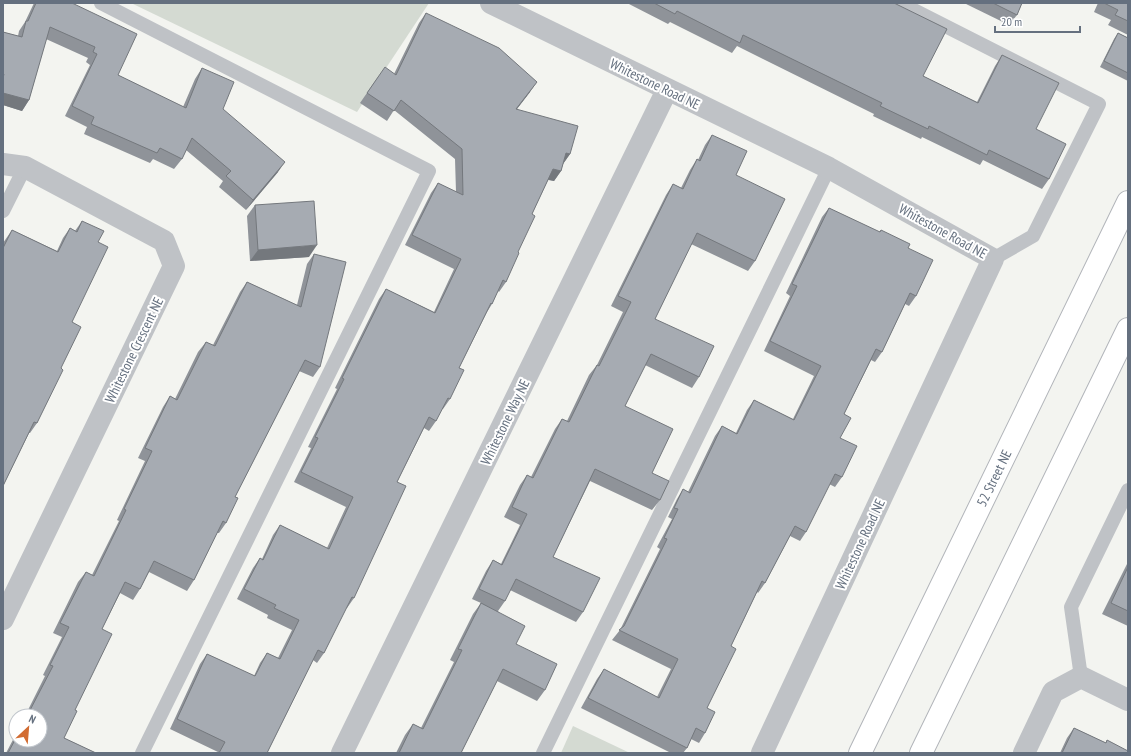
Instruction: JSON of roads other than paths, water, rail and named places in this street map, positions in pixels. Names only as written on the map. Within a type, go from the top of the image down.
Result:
[{"type":"main road","name":"52 Street NE","points":[[860,753],[1128,202]]},
{"type":"main road","points":[[921,753],[1128,329]]},
{"type":"street","name":"Whitestone Road NE","points":[[491,3],[829,168],[993,259],[762,753]]},
{"type":"street","name":"Whitestone Way NE","points":[[342,753],[667,90]]},
{"type":"street","name":"Whitestone Crescent NE","points":[[3,164],[25,167],[164,241],[174,266],[3,619]]},
{"type":"street","points":[[1024,753],[1053,692],[1081,677],[1128,700]]},
{"type":"lane","points":[[101,3],[429,171],[142,753]]},
{"type":"lane","points":[[900,3],[1099,104],[1034,236],[993,259]]},
{"type":"lane","points":[[3,211],[25,167]]},
{"type":"lane","points":[[543,753],[829,168]]},
{"type":"lane","points":[[1081,677],[1071,606],[1128,490]]}]
